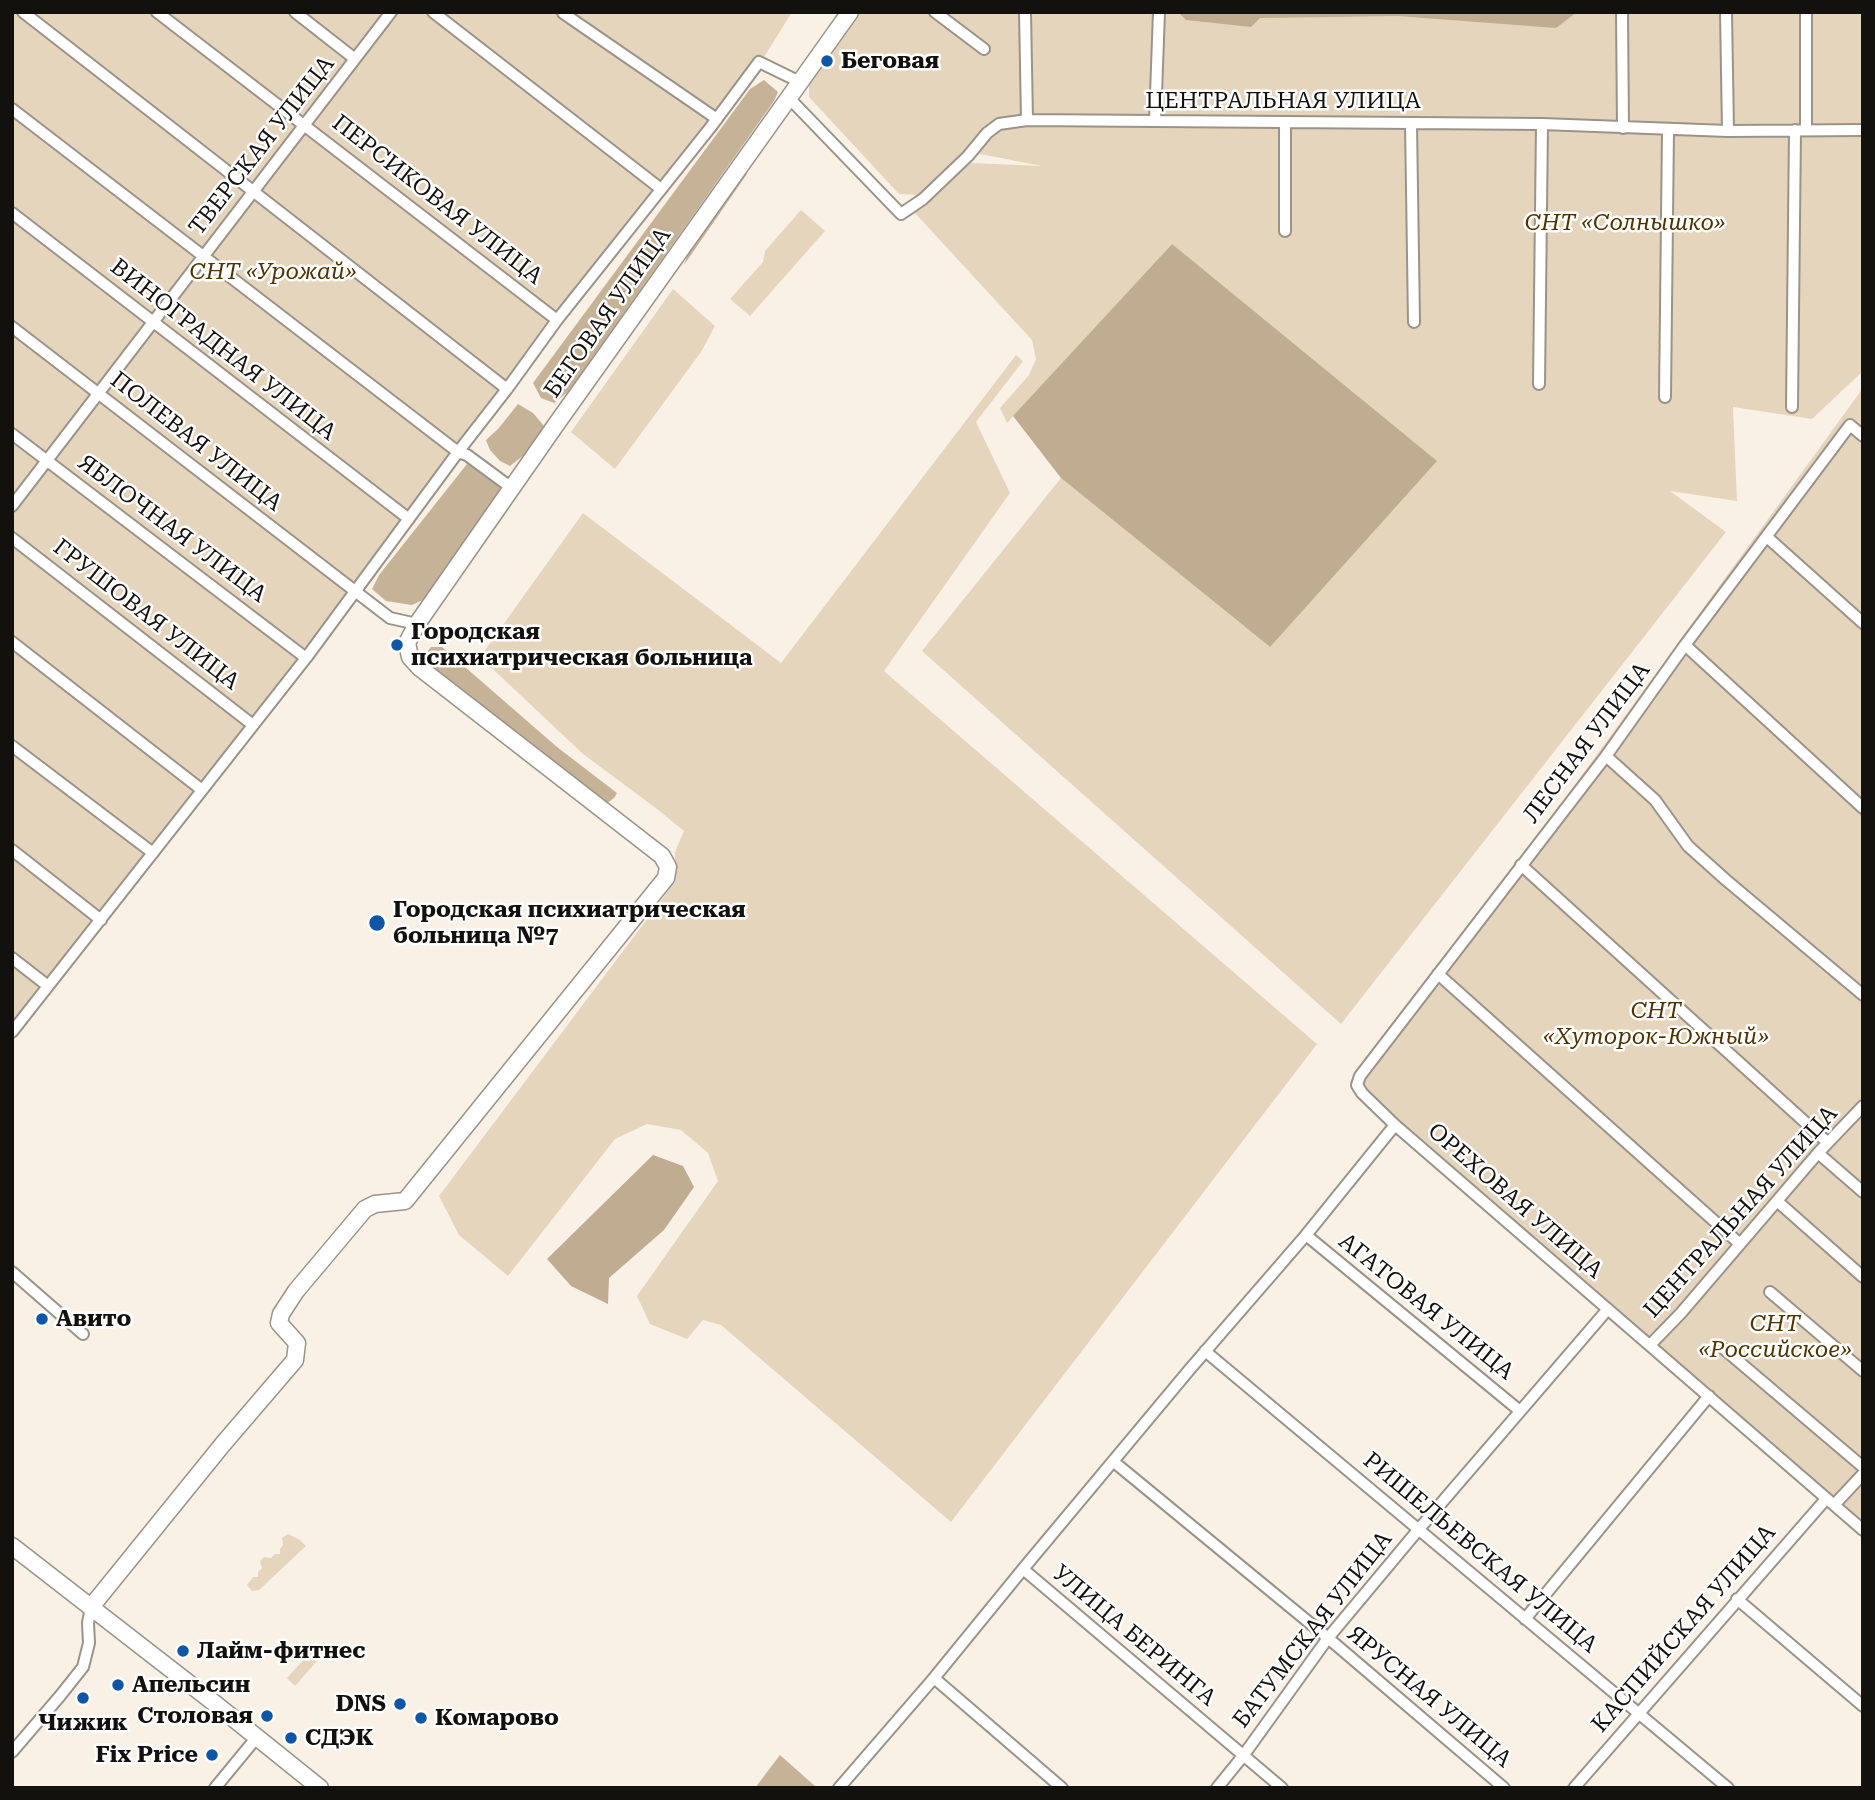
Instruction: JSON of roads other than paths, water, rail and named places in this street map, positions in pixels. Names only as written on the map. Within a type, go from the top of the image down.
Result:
[{"type":"street","points":[[23,12],[507,389]]},
{"type":"street","name":"ПЕРСИКОВАЯ УЛИЦА","points":[[157,12],[557,320]]},
{"type":"street","points":[[295,12],[355,59]]},
{"type":"street","name":"ТВЕРСКАЯ УЛИЦА","points":[[12,506],[391,12]]},
{"type":"street","points":[[433,12],[662,189]]},
{"type":"street","name":"БЕГОВАЯ УЛИЦА","points":[[91,1607],[296,1354],[297,1343],[279,1323],[281,1314],[296,1291],[365,1209],[374,1203],[405,1202],[666,878],[668,867],[662,856],[420,668],[410,657],[407,643],[417,624],[555,426],[850,12]]},
{"type":"street","points":[[935,12],[984,49]]},
{"type":"street","points":[[1025,12],[1027,120]]},
{"type":"street","points":[[1155,121],[1159,12]]},
{"type":"street","points":[[1622,12],[1623,128]]},
{"type":"street","points":[[1726,12],[1728,131]]},
{"type":"street","points":[[1792,407],[1806,12]]},
{"type":"street","points":[[563,13],[717,119]]},
{"type":"street","points":[[12,1032],[306,658],[557,320],[759,62],[800,82]]},
{"type":"street","name":"ЦЕНТРАЛЬНАЯ УЛИЦА","points":[[789,98],[901,214],[923,199],[999,124],[1027,120],[1542,124],[1728,131],[1863,130]]},
{"type":"street","points":[[12,109],[458,452],[467,455],[513,489]]},
{"type":"street","points":[[1285,122],[1285,231]]},
{"type":"street","points":[[1411,123],[1415,321]]},
{"type":"street","points":[[1539,384],[1542,124]]},
{"type":"street","points":[[1665,397],[1668,130]]},
{"type":"street","name":"ВИНОГРАДНАЯ УЛИЦА","points":[[12,213],[409,519]]},
{"type":"street","name":"ПОЛЕВАЯ УЛИЦА","points":[[12,327],[390,618],[417,624]]},
{"type":"street","name":"ЛЕСНАЯ УЛИЦА","points":[[1357,1085],[1360,1076],[1606,755],[1850,425],[1863,436]]},
{"type":"street","name":"ЯБЛОЧНАЯ УЛИЦА","points":[[12,434],[306,658]]},
{"type":"street","points":[[1767,537],[1863,623]]},
{"type":"street","name":"ГРУШОВАЯ УЛИЦА","points":[[12,538],[253,725]]},
{"type":"street","points":[[12,642],[202,790]]},
{"type":"street","points":[[1685,645],[1863,808]]},
{"type":"street","points":[[12,746],[153,853]]},
{"type":"street","points":[[1606,755],[1655,800],[1688,846],[1863,995]]},
{"type":"street","points":[[12,850],[101,920]]},
{"type":"street","points":[[1521,865],[1827,1142]]},
{"type":"street","points":[[12,958],[48,986]]},
{"type":"street","points":[[1438,974],[1740,1244]]},
{"type":"street","name":"ОРЕХОВАЯ УЛИЦА","points":[[1357,1085],[1395,1125],[1863,1530]]},
{"type":"street","name":"ЦЕНТРАЛЬНАЯ УЛИЦА","points":[[1650,1345],[1681,1313],[1827,1142],[1863,1106]]},
{"type":"street","points":[[839,1788],[934,1678],[1205,1351],[1306,1235],[1395,1125]]},
{"type":"street","points":[[1818,1153],[1863,1192]]},
{"type":"street","points":[[1777,1201],[1863,1277]]},
{"type":"street","name":"АГАТОВАЯ УЛИЦА","points":[[1306,1235],[1520,1411]]},
{"type":"street","points":[[12,1272],[83,1334]]},
{"type":"street","points":[[1770,1292],[1863,1371]]},
{"type":"street","name":"БАТУМСКАЯ УЛИЦА","points":[[1217,1788],[1328,1638],[1608,1309]]},
{"type":"street","points":[[1724,1349],[1863,1467]]},
{"type":"street","name":"РИШЕЛЬЕВСКАЯ УЛИЦА","points":[[1205,1351],[1728,1788]]},
{"type":"street","points":[[1525,1619],[1709,1396]]},
{"type":"street","name":"ЯРУСНАЯ УЛИЦА","points":[[1114,1462],[1328,1638],[1504,1788]]},
{"type":"street","name":"КАСПИЙСКАЯ УЛИЦА","points":[[1574,1788],[1737,1600],[1830,1502],[1863,1474]]},
{"type":"street","points":[[12,1546],[320,1788]]},
{"type":"street","name":"УЛИЦА БЕРИНГА","points":[[1023,1569],[1282,1788]]},
{"type":"street","points":[[1737,1600],[1863,1706]]},
{"type":"street","points":[[12,1752],[83,1667],[89,1643],[88,1623],[91,1607]]},
{"type":"street","points":[[934,1678],[1062,1788]]},
{"type":"street","points":[[215,1788],[257,1737]]},
{"type":"place","name":"Беговая","points":[[827,61]]},
{"type":"place","name":"Городская психиатрическая больница","points":[[397,645]]},
{"type":"place","name":"Городская психиатрическая больница №7","points":[[377,923]]},
{"type":"place","name":"Авито","points":[[42,1319]]},
{"type":"place","name":"Лайм-фитнес","points":[[183,1651]]},
{"type":"place","name":"Апельсин","points":[[118,1685]]},
{"type":"place","name":"Чижик","points":[[83,1698]]},
{"type":"place","name":"DNS","points":[[400,1704]]},
{"type":"place","name":"Столовая","points":[[267,1716]]},
{"type":"place","name":"Комарово","points":[[421,1718]]},
{"type":"place","name":"СДЭК","points":[[291,1738]]},
{"type":"place","name":"Fix Price","points":[[212,1755]]},
{"type":"park label","name":"СНТ «Солнышко»","points":[[1625,223]]},
{"type":"park label","name":"СНТ «Урожай»","points":[[273,272]]},
{"type":"park label","name":"СНТ «Хуторок-Южный»","points":[[1656,1024]]},
{"type":"park label","name":"СНТ «Российское»","points":[[1775,1337]]}]
